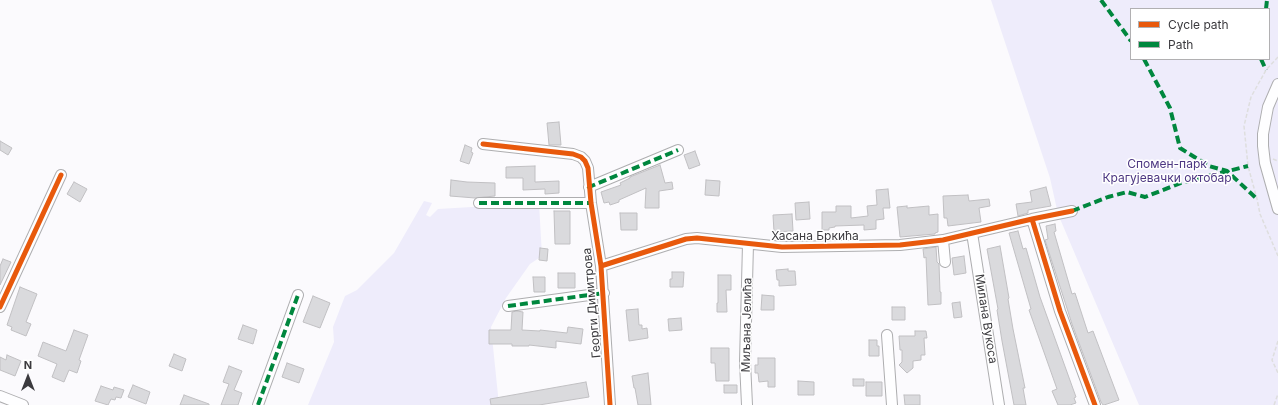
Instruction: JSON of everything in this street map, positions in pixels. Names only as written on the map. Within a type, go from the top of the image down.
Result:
[{"type":"street","points":[[1278,84],[1268,107],[1263,134],[1263,146],[1265,163],[1278,209]]},
{"type":"street","name":"Георги Димитрова","points":[[483,144],[573,154],[581,157],[585,161],[588,168],[588,187],[604,293],[610,405]]},
{"type":"street","points":[[588,187],[678,150]]},
{"type":"street","points":[[0,307],[61,175]]},
{"type":"street","points":[[479,202],[591,203]]},
{"type":"street","name":"Хасана Бркића","points":[[601,266],[686,238],[782,247],[900,245],[943,240],[1072,211]]},
{"type":"street","points":[[1032,219],[1060,311],[1096,405]]},
{"type":"street","name":"Милана Вукоса","points":[[972,233],[999,405]]},
{"type":"street","points":[[943,240],[945,262]]},
{"type":"street","name":"Миљана Јелића","points":[[747,405],[745,362],[748,244]]},
{"type":"street","points":[[508,306],[604,293]]},
{"type":"street","points":[[258,405],[298,295]]},
{"type":"street","points":[[888,335],[892,405]]},
{"type":"street","points":[[0,396],[23,405]]},
{"type":"path","points":[[1278,341],[1272,360],[1278,373]]},
{"type":"path","points":[[1274,405],[1278,394]]},
{"type":"green space","name":"Спомен-парк Крагујевачки октобар","points":[[991,0],[1278,0],[1278,405],[1139,405],[1058,214],[1050,178]]},
{"type":"green space","points":[[424,201],[432,203],[426,215],[430,217],[438,209],[539,203],[542,256],[530,264],[506,298],[491,327],[499,405],[308,405],[334,342],[333,327],[345,296],[357,290],[394,253]]},
{"type":"building","points":[[559,122],[561,145],[549,145],[547,123]]},
{"type":"building","points":[[0,141],[12,148],[8,155],[0,150]]},
{"type":"building","points":[[465,145],[472,148],[471,152],[473,153],[469,164],[460,161]]},
{"type":"building","points":[[695,151],[700,165],[689,169],[684,155]]},
{"type":"building","points":[[660,165],[665,183],[672,182],[673,189],[659,191],[659,208],[645,208],[646,188],[619,200],[619,202],[610,205],[609,202],[604,203],[601,192],[621,185],[620,183],[630,177]]},
{"type":"building","points":[[535,166],[535,182],[559,181],[559,193],[545,194],[545,189],[523,190],[523,178],[506,178],[506,167]]},
{"type":"building","points":[[451,180],[495,183],[495,196],[475,198],[450,196]]},
{"type":"building","points":[[706,180],[720,181],[719,196],[705,195]]},
{"type":"building","points":[[74,182],[87,189],[80,202],[67,194]]},
{"type":"building","points":[[1046,187],[1051,206],[1028,210],[1028,213],[1018,216],[1016,204],[1032,202],[1030,191]]},
{"type":"building","points":[[888,189],[890,208],[883,208],[884,219],[876,220],[876,229],[864,230],[864,225],[835,226],[829,228],[829,230],[822,230],[822,212],[836,212],[836,206],[851,206],[851,218],[868,216],[867,206],[877,205],[876,190]]},
{"type":"building","points":[[968,195],[969,201],[989,199],[990,206],[979,208],[981,222],[948,226],[947,218],[944,218],[943,196]]},
{"type":"building","points":[[809,202],[810,219],[796,220],[795,203]]},
{"type":"building","points":[[907,206],[907,208],[929,206],[929,215],[938,214],[938,232],[935,234],[900,237],[897,207]]},
{"type":"building","points":[[554,211],[570,211],[570,244],[555,244]]},
{"type":"building","points":[[620,213],[637,213],[637,230],[621,230]]},
{"type":"building","points":[[792,214],[793,231],[774,232],[773,215]]},
{"type":"building","points":[[1055,224],[1056,231],[1054,232],[1072,294],[1075,293],[1088,333],[1093,331],[1119,400],[1104,405],[1101,402],[1072,324],[1045,240],[1048,239],[1046,226]]},
{"type":"building","points":[[1018,231],[1023,249],[1026,248],[1040,297],[1076,397],[1074,398],[1076,403],[1070,405],[1058,405],[1052,391],[1057,389],[1029,310],[1031,309],[1009,233]]},
{"type":"building","points":[[1000,246],[1013,329],[1025,388],[1023,388],[1026,405],[1014,405],[1002,341],[998,309],[987,249]]},
{"type":"building","points":[[936,247],[937,262],[939,264],[941,304],[928,305],[926,257],[924,258],[923,249]]},
{"type":"building","points":[[540,248],[548,249],[547,261],[539,260]]},
{"type":"building","points":[[964,256],[966,273],[954,275],[952,258]]},
{"type":"building","points":[[3,259],[11,262],[0,285],[0,266]]},
{"type":"building","points":[[788,269],[788,271],[795,271],[796,285],[779,286],[776,270]]},
{"type":"building","points":[[672,272],[684,272],[683,287],[670,287]]},
{"type":"building","points":[[558,273],[575,273],[575,288],[558,288]]},
{"type":"building","points":[[718,275],[731,275],[731,290],[726,290],[727,312],[717,312]]},
{"type":"building","points":[[533,277],[545,277],[545,292],[534,292]]},
{"type":"building","points":[[20,287],[37,294],[26,322],[31,324],[26,336],[11,330],[12,327],[7,325]]},
{"type":"building","points":[[762,295],[774,296],[774,310],[761,310]]},
{"type":"building","points":[[313,296],[330,303],[320,328],[303,322]]},
{"type":"building","points":[[960,302],[962,317],[954,318],[952,303]]},
{"type":"building","points":[[892,307],[905,307],[905,320],[892,320]]},
{"type":"building","points":[[638,309],[639,325],[642,325],[642,329],[647,328],[648,338],[629,341],[626,310]]},
{"type":"building","points":[[512,312],[523,312],[522,330],[567,333],[568,327],[583,329],[581,344],[556,341],[556,348],[529,345],[512,346],[512,344],[489,344],[489,330],[511,330]]},
{"type":"building","points":[[681,318],[682,330],[669,331],[668,319]]},
{"type":"building","points":[[243,325],[257,330],[253,344],[238,339]]},
{"type":"building","points":[[74,330],[88,335],[79,360],[81,361],[77,373],[69,370],[64,382],[52,377],[57,364],[38,356],[43,342],[66,351]]},
{"type":"building","points":[[915,331],[926,331],[927,338],[924,338],[925,355],[921,355],[921,360],[913,361],[913,368],[907,373],[899,365],[902,362],[902,350],[900,350],[899,336],[915,336]]},
{"type":"building","points":[[869,340],[877,340],[877,346],[879,346],[879,356],[869,356]]},
{"type":"building","points":[[711,348],[729,348],[729,381],[716,381],[715,363],[711,363]]},
{"type":"building","points":[[174,354],[186,359],[182,371],[169,366]]},
{"type":"building","points":[[7,355],[21,361],[15,376],[0,370],[0,357],[6,360]]},
{"type":"building","points":[[758,358],[775,358],[775,387],[768,387],[768,381],[759,382],[758,373],[755,373],[755,365],[758,365]]},
{"type":"building","points":[[287,363],[304,369],[299,383],[282,377]]},
{"type":"building","points":[[229,366],[242,371],[234,390],[242,393],[238,405],[221,405],[229,384],[223,382]]},
{"type":"building","points":[[648,373],[651,405],[638,405],[632,376]]},
{"type":"building","points":[[853,379],[864,379],[864,386],[853,386]]},
{"type":"building","points":[[798,381],[814,382],[814,395],[798,395]]},
{"type":"building","points":[[586,382],[589,397],[539,405],[491,405],[490,399]]},
{"type":"building","points":[[866,382],[882,382],[882,396],[866,396]]},
{"type":"building","points":[[133,385],[150,392],[146,404],[128,397]]},
{"type":"building","points":[[724,385],[737,385],[737,393],[724,393]]},
{"type":"building","points":[[101,386],[113,390],[114,387],[124,390],[121,398],[116,397],[115,400],[111,399],[108,405],[95,401]]},
{"type":"building","points":[[184,395],[209,404],[209,405],[180,405]]},
{"type":"building","points":[[904,395],[920,395],[920,405],[905,405]]},
{"type":"marked path","points":[[1101,0],[1130,40]]},
{"type":"marked path","points":[[1266,8],[1267,0]]},
{"type":"marked path","points":[[1145,60],[1170,108],[1180,148],[1209,166],[1227,171],[1257,199]]},
{"type":"marked path","points":[[1261,60],[1266,70]]},
{"type":"marked path","points":[[588,186],[589,187],[678,150]]},
{"type":"marked path","points":[[1072,211],[1108,197],[1127,192],[1145,197],[1181,183],[1248,166]]},
{"type":"marked path","points":[[479,203],[591,203]]},
{"type":"marked path","points":[[508,306],[604,293]]},
{"type":"marked path","points":[[258,405],[298,295]]},
{"type":"cycle path","points":[[483,144],[573,154],[581,157],[585,161],[588,168],[591,203],[601,266],[610,405]]},
{"type":"cycle path","points":[[0,307],[61,175]]},
{"type":"cycle path","points":[[601,266],[686,239],[697,238],[782,247],[900,245],[943,240],[1072,211]]},
{"type":"cycle path","points":[[1032,219],[1060,311],[1095,405]]}]
